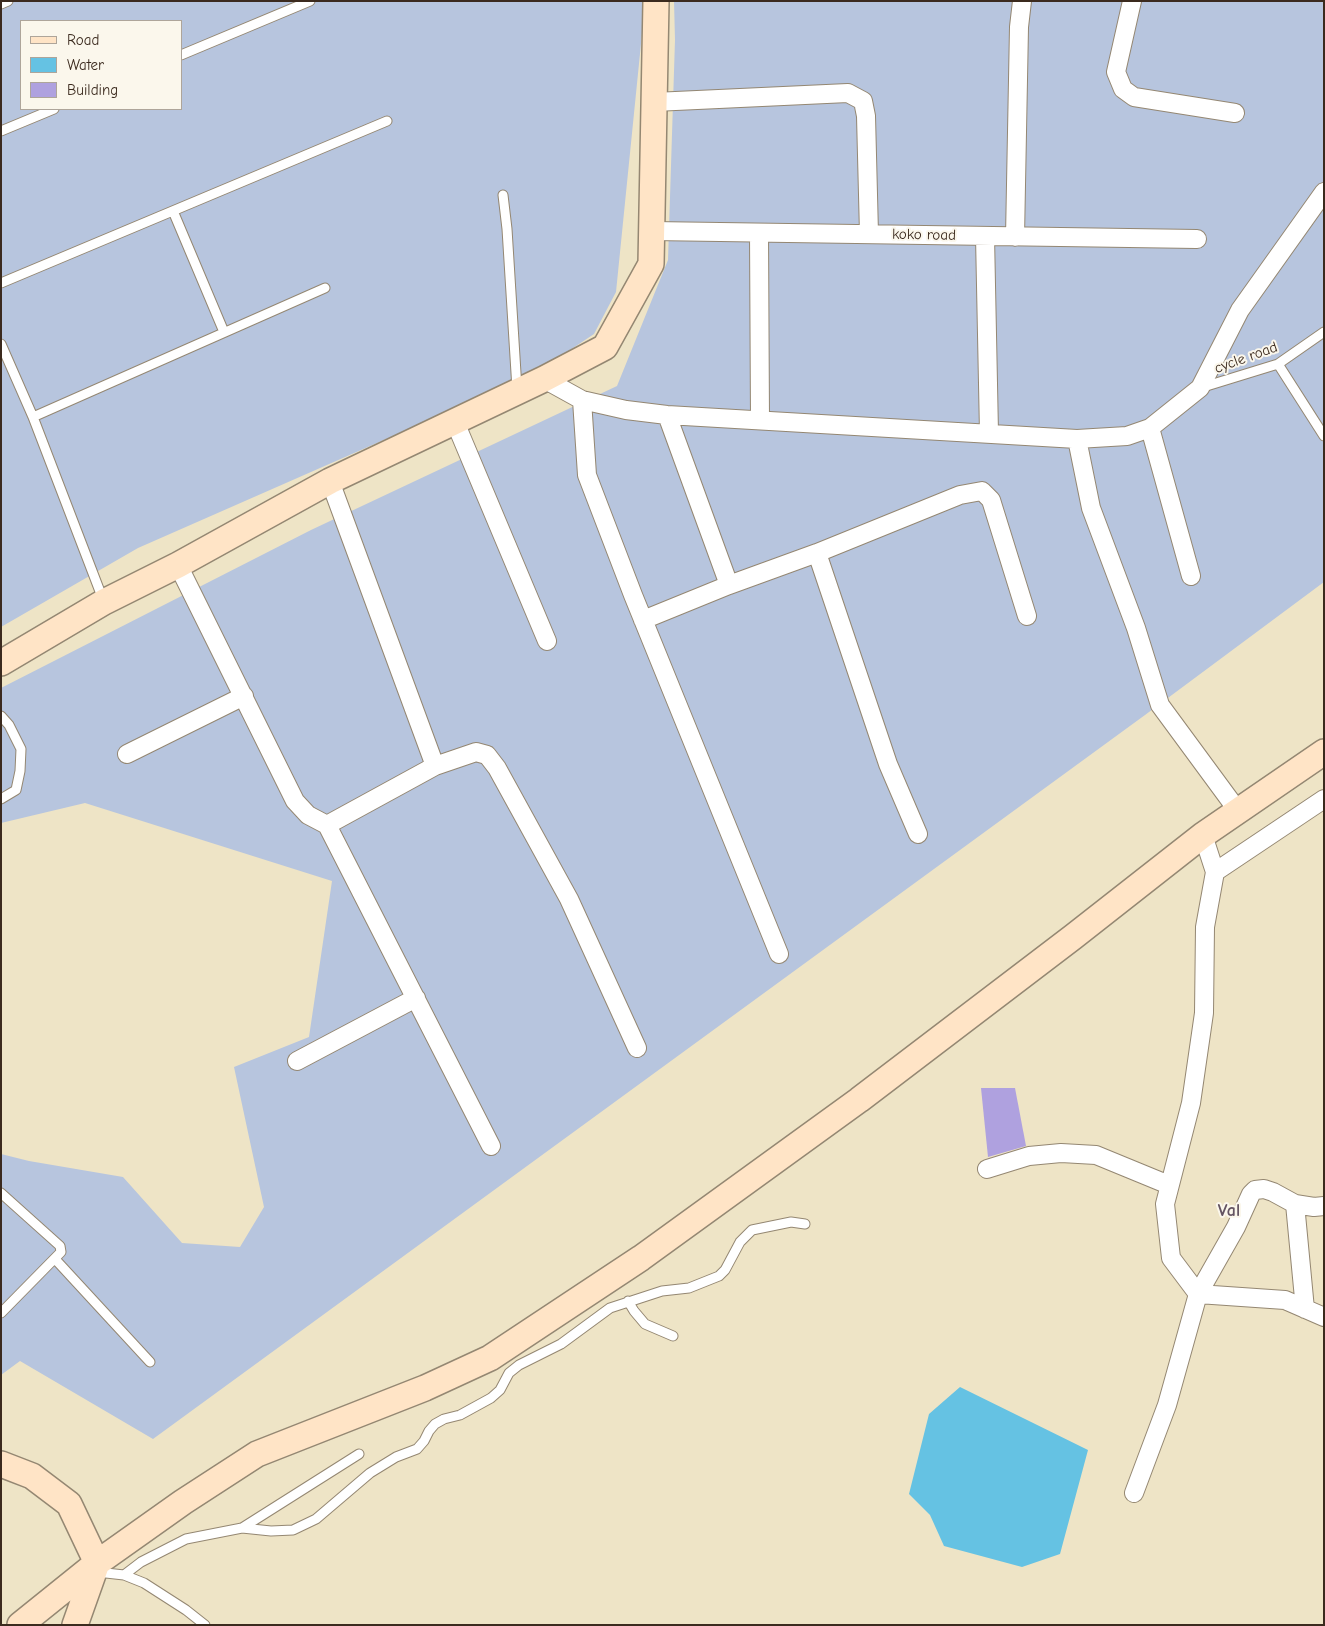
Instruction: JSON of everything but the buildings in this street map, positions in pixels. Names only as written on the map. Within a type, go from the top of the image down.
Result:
[{"type":"street","points":[[1,663],[104,602],[330,481],[518,392],[605,347],[651,264],[656,1]]},
{"type":"street","points":[[1015,236],[1019,27],[1022,1]]},
{"type":"street","points":[[1132,1],[1116,72],[1123,89],[1134,97],[1235,112]]},
{"type":"street","points":[[654,102],[848,93],[863,101],[866,116],[869,234]]},
{"type":"street","points":[[544,379],[582,400],[626,410],[667,415],[1077,439],[1127,436],[1150,428],[1200,388],[1240,310],[1324,192]]},
{"type":"street","name":"koko road","points":[[652,231],[1197,239]]},
{"type":"street","points":[[759,233],[760,420]]},
{"type":"street","points":[[985,236],[989,433]]},
{"type":"street","points":[[582,400],[587,475],[643,620],[779,954]]},
{"type":"street","points":[[667,415],[729,584]]},
{"type":"street","points":[[455,422],[547,641]]},
{"type":"street","points":[[1150,428],[1191,576]]},
{"type":"street","points":[[1077,439],[1091,508],[1136,628],[1160,705],[1238,811]]},
{"type":"street","points":[[330,481],[435,766]]},
{"type":"street","points":[[643,620],[729,584],[817,553],[960,495],[982,491],[991,500],[1027,616]]},
{"type":"street","points":[[817,553],[888,764],[918,834]]},
{"type":"street","points":[[178,564],[295,802],[308,815],[327,825],[491,1146]]},
{"type":"street","points":[[128,754],[244,696]]},
{"type":"street","points":[[327,825],[435,766],[476,752],[487,755],[497,768],[569,899],[637,1048]]},
{"type":"street","points":[[20,1625],[183,1502],[257,1454],[425,1388],[490,1358],[641,1258],[859,1100],[1203,835],[1324,752]]},
{"type":"street","points":[[1215,872],[1324,799]]},
{"type":"street","points":[[1203,835],[1215,872],[1205,927],[1202,1031],[1191,1103],[1165,1204],[1171,1258],[1198,1294],[1285,1300],[1324,1317]]},
{"type":"street","points":[[298,1061],[416,998]]},
{"type":"street","points":[[987,1169],[1029,1156],[1061,1153],[1096,1155],[1169,1185]]},
{"type":"street","points":[[1134,1493],[1167,1405],[1198,1294],[1236,1227],[1251,1194],[1255,1190],[1264,1189],[1295,1204],[1314,1207],[1324,1206]]},
{"type":"street","points":[[1295,1204],[1305,1309]]},
{"type":"street","points":[[1,1464],[32,1476],[69,1504],[96,1567],[75,1625]]},
{"type":"lane","points":[[1,4],[8,1]]},
{"type":"lane","points":[[182,55],[310,1]]},
{"type":"lane","points":[[1,131],[52,110]]},
{"type":"lane","points":[[1,283],[387,122]]},
{"type":"lane","points":[[503,195],[518,392]]},
{"type":"lane","points":[[173,211],[224,332]]},
{"type":"lane","points":[[33,417],[325,288]]},
{"type":"lane","name":"cycle road","points":[[1200,388],[1278,364],[1324,332]]},
{"type":"lane","points":[[1,344],[33,417],[104,602]]},
{"type":"lane","points":[[1278,364],[1324,436]]},
{"type":"lane","points":[[1,716],[9,725],[21,749],[20,771],[16,790],[1,799]]},
{"type":"lane","points":[[1,1193],[60,1246],[61,1252],[1,1313]]},
{"type":"lane","points":[[124,1575],[141,1562],[186,1539],[242,1528],[271,1531],[293,1530],[316,1519],[370,1474],[396,1457],[417,1449],[435,1424],[444,1419],[460,1415],[491,1398],[500,1390],[509,1373],[519,1364],[562,1344],[610,1308],[662,1291],[689,1288],[719,1276],[725,1270],[740,1242],[752,1230],[791,1222],[805,1224]]},
{"type":"lane","points":[[55,1259],[150,1362]]},
{"type":"lane","points":[[628,1301],[645,1324],[672,1336]]},
{"type":"lane","points":[[242,1528],[359,1454]]},
{"type":"lane","points":[[96,1567],[144,1583],[186,1610],[205,1625]]},
{"type":"shaded area","points":[[1,1],[642,1],[644,14],[616,292],[594,334],[534,374],[138,548],[1,627]]},
{"type":"shaded area","points":[[674,1],[1324,1],[1324,582],[1145,715],[153,1439],[20,1361],[1,1375],[1,1154],[29,1161],[123,1177],[182,1243],[240,1247],[264,1207],[234,1067],[309,1037],[332,881],[85,803],[1,823],[1,688],[311,530],[617,386],[668,260],[675,40]]},
{"type":"water","points":[[960,1387],[1088,1450],[1060,1554],[1022,1567],[944,1546],[930,1515],[909,1494],[929,1414]]},
{"type":"district","name":"Val","points":[[1229,1211]]}]
